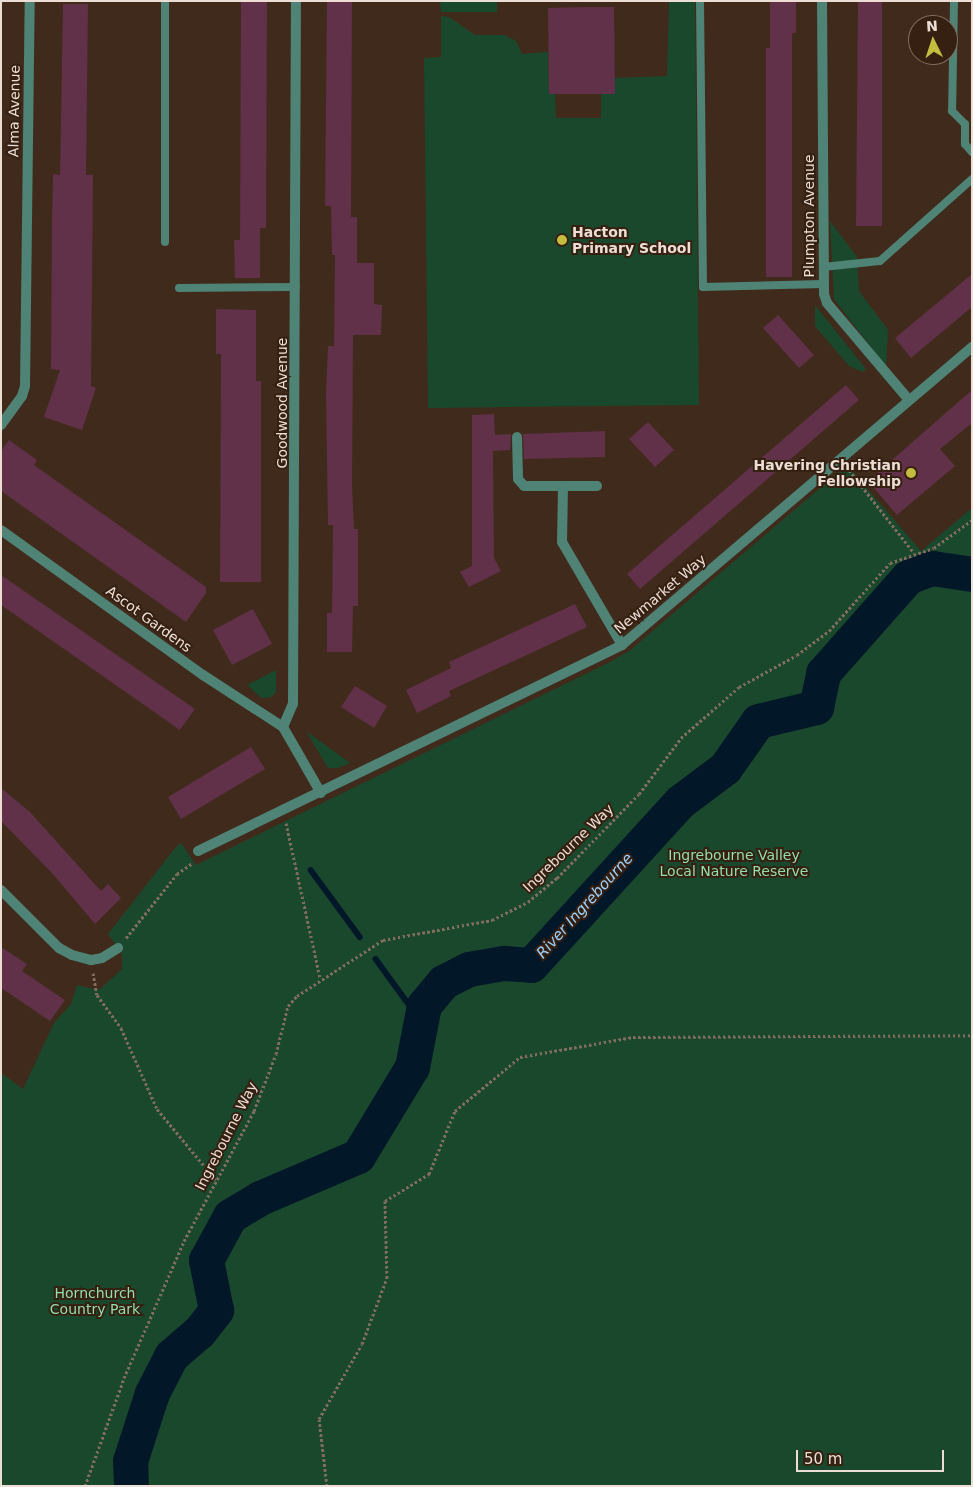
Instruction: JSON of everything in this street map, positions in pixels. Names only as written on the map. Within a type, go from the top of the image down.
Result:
[{"type":"street","name":"Alma Avenue","points":[[1,425],[22,396],[24,386],[30,1]]},
{"type":"street","name":"Goodwood Avenue","points":[[284,728],[294,704],[296,1]]},
{"type":"street","name":"Plumpton Avenue","points":[[822,1],[823,284],[827,303],[910,400]]},
{"type":"street","name":"Newmarket Way","points":[[198,851],[284,811],[622,645],[972,347]]},
{"type":"street","points":[[517,437],[518,479],[524,486],[598,486]]},
{"type":"street","points":[[563,486],[562,542],[622,645]]},
{"type":"street","name":"Ascot Gardens","points":[[1,530],[203,675],[284,728]]},
{"type":"street","points":[[284,728],[321,793]]},
{"type":"street","points":[[1,890],[58,948],[91,960],[102,958],[118,948]]},
{"type":"lane","points":[[165,1],[165,242]]},
{"type":"lane","points":[[700,1],[703,287],[823,284]]},
{"type":"lane","points":[[954,1],[952,111],[965,124],[965,144],[972,152]]},
{"type":"lane","points":[[823,268],[880,261],[972,179]]},
{"type":"lane","points":[[179,288],[296,287]]},
{"type":"path","points":[[844,456],[852,465],[849,471],[866,496],[914,554]]},
{"type":"path","name":"Ingrebourne Way","points":[[85,1486],[116,1396],[184,1241],[266,1081],[288,1006],[304,988],[383,940],[492,920],[528,902],[558,878],[639,794],[681,738],[739,687],[797,655],[830,631],[889,564],[934,548],[972,520]]},
{"type":"path","points":[[284,811],[320,978]]},
{"type":"path","points":[[118,948],[177,874],[193,863],[198,851]]},
{"type":"path","points":[[91,960],[98,995],[121,1028],[157,1109],[216,1180]]},
{"type":"path","points":[[327,1486],[320,1419],[362,1344],[387,1278],[385,1201],[429,1174],[455,1111],[520,1057],[633,1037],[972,1035]]},
{"type":"green space","points":[[440,1],[497,1],[497,12],[441,12]]},
{"type":"green space","name":"Hacton Primary School","points":[[669,1],[695,1],[699,405],[428,408],[424,58],[441,57],[441,16],[449,17],[475,35],[504,35],[516,41],[522,54],[548,52],[549,94],[555,94],[556,118],[601,118],[601,94],[614,78],[667,76]]},
{"type":"green space","points":[[830,221],[857,257],[859,291],[888,330],[886,367],[834,299]]},
{"type":"green space","points":[[815,305],[866,369],[863,372],[849,366],[815,326]]},
{"type":"green space","name":"Ingrebourne Valley Local Nature Reserve","points":[[847,465],[921,551],[972,508],[972,1486],[1,1486],[1,1073],[23,1089],[54,1023],[71,1004],[77,985],[99,990],[122,969],[122,953],[108,934],[175,848],[181,843],[196,865],[610,662],[629,651]]},
{"type":"green space","points":[[276,670],[276,692],[272,697],[261,698],[247,685]]},
{"type":"green space","points":[[306,731],[350,763],[338,768],[328,768]]},
{"type":"water","points":[[138,1425],[150,1431],[136,1461],[136,1486],[124,1486],[122,1465],[126,1447]]},
{"type":"building","points":[[241,1],[267,1],[266,228],[260,228],[260,278],[235,278],[234,240],[240,240]]},
{"type":"building","points":[[327,1],[352,1],[351,217],[357,217],[357,263],[374,263],[374,304],[382,305],[381,335],[353,335],[352,487],[354,529],[358,529],[358,606],[353,606],[352,652],[327,652],[327,613],[332,613],[333,525],[328,525],[326,392],[328,346],[334,346],[335,255],[332,255],[331,206],[325,206]]},
{"type":"building","points":[[770,1],[796,1],[796,33],[792,33],[792,277],[766,277],[766,48],[770,48]]},
{"type":"building","points":[[858,1],[882,1],[882,226],[856,226]]},
{"type":"building","points":[[63,4],[88,4],[86,175],[93,175],[91,386],[96,388],[82,430],[44,417],[60,370],[51,369],[52,219],[53,174],[60,175]]},
{"type":"building","points":[[614,7],[615,94],[549,94],[548,8]]},
{"type":"building","points":[[972,274],[972,307],[911,358],[895,338]]},
{"type":"building","points":[[216,309],[256,310],[256,381],[261,381],[261,582],[220,582],[221,354],[216,354]]},
{"type":"building","points":[[778,315],[814,355],[799,368],[763,328]]},
{"type":"building","points":[[846,385],[859,400],[640,589],[627,574]]},
{"type":"building","name":"Havering Christian Fellowship","points":[[972,390],[972,423],[940,449],[955,466],[897,515],[868,481]]},
{"type":"building","points":[[494,414],[495,435],[511,434],[510,450],[493,451],[494,558],[501,571],[469,587],[460,572],[472,566],[472,415]]},
{"type":"building","points":[[648,422],[674,450],[655,467],[629,439]]},
{"type":"building","points":[[605,431],[605,457],[524,459],[523,434]]},
{"type":"building","points":[[9,440],[37,460],[34,465],[206,587],[206,593],[186,622],[1,491],[1,451]]},
{"type":"building","points":[[1,575],[195,709],[180,730],[1,605]]},
{"type":"building","points":[[575,604],[587,627],[449,691],[451,696],[417,713],[406,690],[451,668],[449,662]]},
{"type":"building","points":[[253,609],[272,644],[232,665],[213,630]]},
{"type":"building","points":[[355,686],[387,706],[374,728],[341,707]]},
{"type":"building","points":[[251,747],[265,769],[181,819],[168,797]]},
{"type":"building","points":[[1,788],[29,811],[101,891],[108,884],[121,898],[95,924],[52,873],[1,821]]},
{"type":"building","points":[[1,947],[27,964],[22,971],[65,1000],[50,1021],[1,988]]},
{"type":"waterway","name":"River Ingrebourne","points":[[131,1486],[130,1461],[152,1393],[171,1356],[199,1332],[216,1310],[206,1260],[230,1216],[260,1198],[358,1156],[412,1067],[424,1005],[443,982],[469,969],[504,963],[531,965],[681,801],[725,768],[758,721],[816,707],[823,673],[908,577],[932,568],[972,574]]},
{"type":"waterway","points":[[311,870],[360,937]]},
{"type":"waterway","points":[[376,959],[421,1021]]},
{"type":"place","name":"Hacton Primary School","points":[[562,240]]},
{"type":"place","name":"Havering Christian Fellowship","points":[[911,473]]},
{"type":"park label","name":"Hornchurch Country Park","points":[[95,1302]]}]
